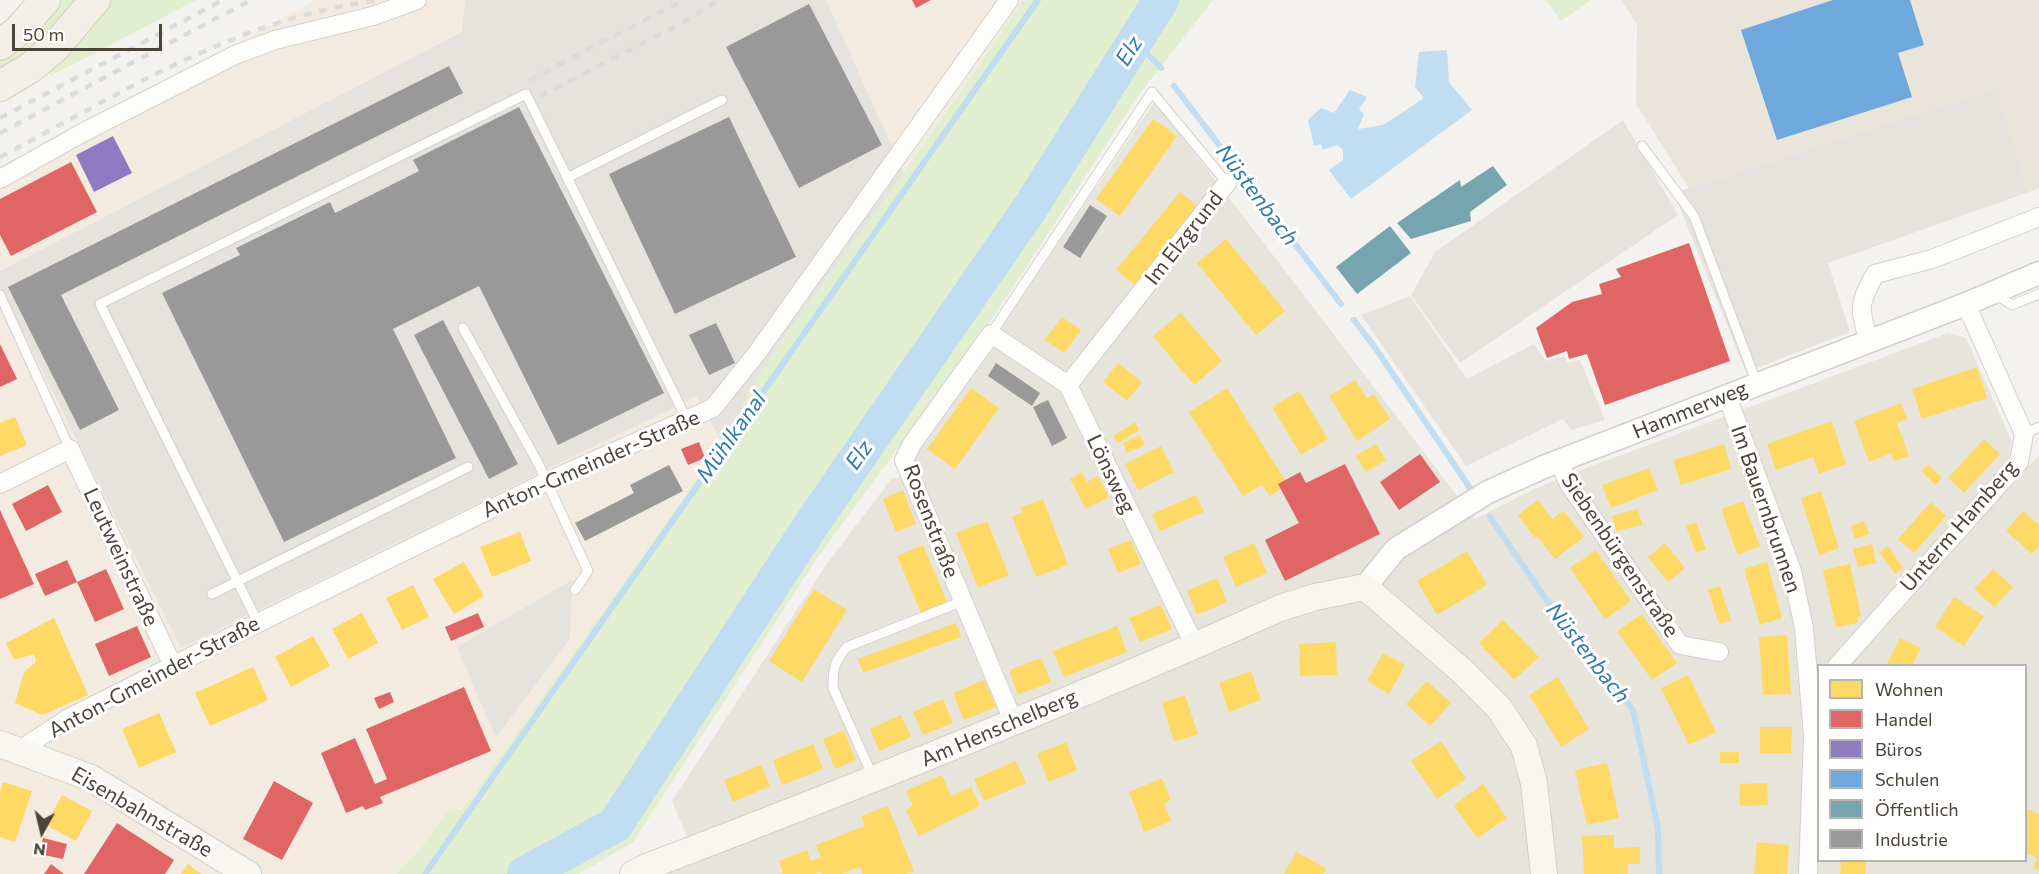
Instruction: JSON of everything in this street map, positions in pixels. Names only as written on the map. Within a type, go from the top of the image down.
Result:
[{"type":"main road","points":[[0,45],[19,30],[45,0]]},
{"type":"main road","points":[[0,86],[30,68],[56,47],[94,0]]},
{"type":"main road","points":[[1365,587],[1462,671],[1499,708],[1524,746],[1534,783],[1544,874]]},
{"type":"main road","name":"Am Henschelberg","points":[[633,874],[1014,723],[1280,608],[1315,597],[1365,587]]},
{"type":"main road","name":"Eisenbahnstraße","points":[[10,747],[91,778],[248,874]]},
{"type":"street","points":[[0,179],[69,139],[236,55],[275,40],[373,16],[417,0]]},
{"type":"street","name":"Anton-Gmeinder-Straße","points":[[10,747],[258,622],[546,482],[713,408],[757,353],[1009,0]]},
{"type":"street","name":"Im Elzgrund","points":[[1068,385],[1227,183]]},
{"type":"street","points":[[1869,342],[1860,314],[1862,298],[1875,274],[1932,259],[2039,217]]},
{"type":"street","name":"Hammerweg","points":[[1365,587],[1395,549],[1488,492],[1756,384],[1966,304],[2039,273]]},
{"type":"street","name":"Unterm Hamberg","points":[[1839,664],[2019,462],[2031,431],[1966,304]]},
{"type":"street","points":[[991,334],[1068,385]]},
{"type":"street","name":"Rosenstraße","points":[[991,334],[912,444],[904,460],[1014,723]]},
{"type":"street","name":"Lönsweg","points":[[1068,385],[1195,646]]},
{"type":"street","name":"Im Bauernbrunnen","points":[[1727,396],[1792,571],[1814,676],[1808,874]]},
{"type":"street","points":[[0,484],[70,448]]},
{"type":"street","name":"Leutweinstraße","points":[[70,448],[173,666]]},
{"type":"street","name":"Siebenbürgenstraße","points":[[1559,462],[1569,484],[1680,645],[1719,652]]},
{"type":"lane","name":"Im Elzgrund","points":[[991,334],[1152,92],[1227,183]]},
{"type":"lane","points":[[258,622],[100,304],[525,94],[687,420]]},
{"type":"lane","points":[[567,178],[722,100]]},
{"type":"lane","points":[[1642,146],[1694,216],[1756,384]]},
{"type":"lane","points":[[1993,293],[2012,305],[2039,294]]},
{"type":"lane","points":[[0,295],[70,448]]},
{"type":"lane","points":[[464,328],[538,463],[588,571],[575,590]]},
{"type":"lane","points":[[212,594],[468,467]]},
{"type":"lane","points":[[874,780],[833,688],[833,672],[837,659],[847,647],[963,601]]},
{"type":"shaded area","points":[[314,0],[465,0],[462,32],[0,271],[0,166],[174,79]]},
{"type":"shaded area","points":[[465,0],[826,0],[904,173],[770,357],[722,444],[697,396],[181,648],[0,287],[0,271],[462,32]]},
{"type":"shaded area","points":[[826,0],[1024,0],[904,173]]},
{"type":"shaded area","points":[[1621,0],[2039,0],[2039,188],[2029,192],[1996,90],[1689,188],[1636,104],[1637,24]]},
{"type":"shaded area","points":[[1996,89],[2029,192],[1828,263],[1850,332],[1746,372],[1674,193]]},
{"type":"shaded area","points":[[1155,101],[1475,519],[1534,489],[1581,470],[1948,333],[1966,338],[2011,440],[2010,459],[2027,467],[2039,456],[2039,874],[668,874],[697,860],[672,801],[826,565],[892,478],[898,478]]},
{"type":"shaded area","points":[[1623,120],[1678,215],[1460,363],[1411,295],[1435,252]]},
{"type":"shaded area","points":[[0,287],[181,648],[697,396],[721,445],[462,810],[450,808],[424,844],[396,874],[0,874]]},
{"type":"shaded area","points":[[1410,296],[1467,379],[1534,344],[1546,361],[1564,356],[1567,363],[1580,360],[1605,420],[1571,430],[1563,419],[1466,466],[1361,315]]},
{"type":"shaded area","points":[[135,424],[222,600],[174,623],[87,448]]},
{"type":"shaded area","points":[[572,580],[570,638],[496,738],[457,647]]},
{"type":"green space","points":[[59,0],[77,0],[41,38],[0,70],[0,55]]},
{"type":"green space","points":[[107,0],[196,0],[51,76],[46,66]]},
{"type":"green space","points":[[1024,0],[1213,0],[1141,92],[984,331],[815,561],[633,842],[579,874],[396,874],[424,844],[450,808],[462,810],[721,445],[770,357],[904,173]]},
{"type":"green space","points":[[1546,0],[1591,0],[1561,21]]},
{"type":"water","points":[[1447,50],[1449,82],[1472,110],[1351,199],[1329,170],[1343,160],[1343,150],[1337,145],[1323,150],[1321,144],[1314,146],[1308,120],[1321,108],[1334,113],[1350,90],[1367,97],[1359,109],[1364,114],[1358,129],[1383,125],[1424,98],[1415,87],[1419,52]]},
{"type":"building: Wohnen","points":[[1153,119],[1177,136],[1120,216],[1096,199]]},
{"type":"building: Wohnen","points":[[1180,192],[1201,209],[1137,287],[1116,270]]},
{"type":"building: Wohnen","points":[[1226,239],[1285,311],[1256,335],[1197,263]]},
{"type":"building: Wohnen","points":[[1181,313],[1222,361],[1194,385],[1153,336]]},
{"type":"building: Wohnen","points":[[1062,317],[1081,330],[1064,353],[1045,340]]},
{"type":"building: Wohnen","points":[[1118,363],[1142,382],[1127,401],[1103,382]]},
{"type":"building: Wohnen","points":[[1977,367],[1987,398],[1922,419],[1912,389]]},
{"type":"building: Wohnen","points":[[1355,380],[1367,398],[1374,394],[1390,419],[1357,441],[1329,396]]},
{"type":"building: Wohnen","points":[[971,388],[999,408],[955,469],[927,449]]},
{"type":"building: Wohnen","points":[[1227,388],[1285,480],[1278,484],[1281,489],[1270,496],[1262,485],[1243,496],[1189,412]]},
{"type":"building: Wohnen","points":[[1299,391],[1328,439],[1301,455],[1272,407]]},
{"type":"building: Wohnen","points":[[1901,403],[1907,419],[1897,423],[1909,456],[1894,461],[1891,453],[1869,462],[1854,421]]},
{"type":"building: Wohnen","points":[[15,417],[27,445],[0,456],[0,423]]},
{"type":"building: Wohnen","points":[[1832,421],[1846,464],[1819,474],[1813,457],[1776,470],[1767,444]]},
{"type":"building: Wohnen","points":[[1135,422],[1139,430],[1118,443],[1113,436]]},
{"type":"building: Wohnen","points":[[1140,435],[1145,445],[1127,453],[1123,443]]},
{"type":"building: Wohnen","points":[[1984,439],[2000,454],[1964,493],[1948,478]]},
{"type":"building: Wohnen","points":[[1376,444],[1386,460],[1366,472],[1356,456]]},
{"type":"building: Wohnen","points":[[1724,444],[1731,469],[1681,485],[1673,460]]},
{"type":"building: Wohnen","points":[[1161,446],[1174,472],[1138,490],[1125,464]]},
{"type":"building: Wohnen","points":[[1928,464],[1942,478],[1935,485],[1922,471]]},
{"type":"building: Wohnen","points":[[1649,468],[1658,490],[1611,508],[1602,485]]},
{"type":"building: Wohnen","points":[[1082,472],[1087,482],[1098,476],[1109,497],[1086,509],[1070,479]]},
{"type":"building: Wohnen","points":[[903,490],[916,524],[896,532],[883,499]]},
{"type":"building: Wohnen","points":[[1821,491],[1839,548],[1819,555],[1801,498]]},
{"type":"building: Wohnen","points":[[1196,495],[1204,512],[1160,531],[1152,514]]},
{"type":"building: Wohnen","points":[[1043,499],[1068,565],[1036,577],[1012,517],[1023,512],[1021,507]]},
{"type":"building: Wohnen","points":[[1538,500],[1552,519],[1564,511],[1584,537],[1555,559],[1518,515]]},
{"type":"building: Wohnen","points":[[1743,501],[1760,546],[1738,555],[1721,509]]},
{"type":"building: Wohnen","points":[[1931,502],[1946,516],[1914,553],[1898,539]]},
{"type":"building: Wohnen","points":[[1638,509],[1642,525],[1616,531],[1612,516]]},
{"type":"building: Wohnen","points":[[2023,511],[2039,525],[2039,546],[2032,554],[2006,531]]},
{"type":"building: Wohnen","points":[[987,521],[1009,575],[978,588],[956,533]]},
{"type":"building: Wohnen","points":[[1865,521],[1869,534],[1855,539],[1851,526]]},
{"type":"building: Wohnen","points":[[1696,522],[1706,549],[1696,553],[1686,526]]},
{"type":"building: Wohnen","points":[[520,532],[531,561],[492,577],[480,547]]},
{"type":"building: Wohnen","points":[[1131,540],[1141,564],[1118,573],[1108,549]]},
{"type":"building: Wohnen","points":[[1254,543],[1267,573],[1236,587],[1223,557]]},
{"type":"building: Wohnen","points":[[1665,543],[1685,568],[1668,582],[1648,557]]},
{"type":"building: Wohnen","points":[[1872,544],[1876,563],[1858,567],[1853,549]]},
{"type":"building: Wohnen","points":[[923,545],[947,602],[921,613],[897,556]]},
{"type":"building: Wohnen","points":[[1888,546],[1903,568],[1895,574],[1879,552]]},
{"type":"building: Wohnen","points":[[1596,550],[1631,601],[1605,619],[1570,568]]},
{"type":"building: Wohnen","points":[[1467,551],[1487,585],[1437,615],[1417,581]]},
{"type":"building: Wohnen","points":[[464,562],[484,596],[454,614],[433,579]]},
{"type":"building: Wohnen","points":[[1767,562],[1782,618],[1760,625],[1744,569]]},
{"type":"building: Wohnen","points":[[1850,564],[1861,616],[1857,617],[1858,623],[1836,627],[1823,570]]},
{"type":"building: Wohnen","points":[[1993,569],[2013,587],[1994,607],[1974,589]]},
{"type":"building: Wohnen","points":[[1217,578],[1227,602],[1197,615],[1187,591]]},
{"type":"building: Wohnen","points":[[413,585],[429,617],[402,630],[386,598]]},
{"type":"building: Wohnen","points":[[1720,586],[1731,621],[1719,624],[1708,590]]},
{"type":"building: Wohnen","points":[[814,589],[847,610],[802,682],[769,661]]},
{"type":"building: Wohnen","points":[[1954,597],[1984,616],[1964,646],[1935,627]]},
{"type":"building: Wohnen","points":[[1161,605],[1172,629],[1140,642],[1129,618]]},
{"type":"building: Wohnen","points":[[362,613],[378,643],[348,659],[332,629]]},
{"type":"building: Wohnen","points":[[1642,614],[1677,663],[1652,680],[1617,631]]},
{"type":"building: Wohnen","points":[[54,618],[88,695],[42,715],[15,703],[24,672],[36,662],[34,654],[14,660],[6,643]]},
{"type":"building: Wohnen","points":[[1503,620],[1539,657],[1514,680],[1479,643]]},
{"type":"building: Wohnen","points":[[956,623],[961,637],[863,673],[858,659]]},
{"type":"building: Wohnen","points":[[1117,626],[1127,652],[1064,677],[1053,651]]},
{"type":"building: Wohnen","points":[[1787,635],[1791,694],[1763,695],[1759,637]]},
{"type":"building: Wohnen","points":[[313,636],[330,666],[291,687],[275,657]]},
{"type":"building: Wohnen","points":[[1900,638],[1921,648],[1913,664],[1887,663]]},
{"type":"building: Wohnen","points":[[1336,642],[1337,675],[1300,676],[1299,644]]},
{"type":"building: Wohnen","points":[[1383,653],[1405,665],[1389,694],[1367,681]]},
{"type":"building: Wohnen","points":[[1041,658],[1051,682],[1018,695],[1009,670]]},
{"type":"building: Wohnen","points":[[253,667],[268,700],[210,726],[195,693]]},
{"type":"building: Wohnen","points":[[1251,671],[1261,700],[1229,712],[1219,683]]},
{"type":"building: Wohnen","points":[[1688,675],[1716,732],[1689,745],[1661,688]]},
{"type":"building: Wohnen","points":[[1558,677],[1589,729],[1561,747],[1529,695]]},
{"type":"building: Wohnen","points":[[984,680],[996,707],[964,720],[953,693]]},
{"type":"building: Wohnen","points":[[1427,681],[1451,703],[1430,726],[1406,704]]},
{"type":"building: Wohnen","points":[[1185,695],[1198,734],[1174,742],[1162,703]]},
{"type":"building: Wohnen","points":[[943,699],[953,723],[923,735],[913,712]]},
{"type":"building: Wohnen","points":[[159,713],[176,752],[139,768],[122,729]]},
{"type":"building: Wohnen","points":[[901,715],[911,737],[879,751],[870,729]]},
{"type":"building: Wohnen","points":[[1760,727],[1792,727],[1791,753],[1760,753]]},
{"type":"building: Wohnen","points":[[844,730],[856,760],[835,769],[823,739]]},
{"type":"building: Wohnen","points":[[1441,741],[1466,779],[1437,799],[1411,761]]},
{"type":"building: Wohnen","points":[[1066,742],[1077,770],[1049,782],[1037,754]]},
{"type":"building: Wohnen","points":[[813,744],[823,769],[782,785],[773,760]]},
{"type":"building: Wohnen","points":[[1720,752],[1739,752],[1739,763],[1720,763]]},
{"type":"building: Wohnen","points":[[1016,761],[1026,783],[984,801],[974,779]]},
{"type":"building: Wohnen","points":[[1607,763],[1619,818],[1587,825],[1575,770]]},
{"type":"building: Wohnen","points":[[761,765],[770,786],[733,802],[724,780]]},
{"type":"building: Wohnen","points":[[942,775],[951,796],[971,787],[980,806],[919,836],[906,810],[913,806],[906,791]]},
{"type":"building: Wohnen","points":[[1162,778],[1171,800],[1164,803],[1171,821],[1144,832],[1129,792]]},
{"type":"building: Wohnen","points":[[3,782],[32,791],[15,842],[0,837],[0,791]]},
{"type":"building: Wohnen","points":[[1767,783],[1768,805],[1740,806],[1739,784]]},
{"type":"building: Wohnen","points":[[1483,784],[1507,818],[1477,838],[1454,805]]},
{"type":"building: Wohnen","points":[[62,795],[92,811],[76,841],[46,825]]},
{"type":"building: Wohnen","points":[[888,806],[914,871],[905,874],[862,874],[860,867],[841,874],[822,874],[820,871],[816,874],[783,874],[779,861],[807,850],[811,861],[821,857],[816,845],[865,826],[861,816]]},
{"type":"building: Wohnen","points":[[2027,808],[2039,814],[2039,870],[2033,868],[2037,858],[2027,853]]},
{"type":"building: Wohnen","points":[[1614,835],[1614,848],[1640,847],[1640,864],[1628,864],[1628,874],[1584,874],[1582,836]]},
{"type":"building: Wohnen","points":[[1757,842],[1789,845],[1787,874],[1754,874]]},
{"type":"building: Wohnen","points":[[1296,852],[1326,868],[1323,874],[1284,874]]},
{"type":"building: Wohnen","points":[[1841,862],[1866,862],[1865,874],[1840,874]]},
{"type":"building: Wohnen","points":[[188,864],[201,874],[181,874]]},
{"type":"building: Handel","points":[[912,0],[931,0],[916,8]]},
{"type":"building: Handel","points":[[71,162],[97,212],[11,256],[0,235],[0,199]]},
{"type":"building: Handel","points":[[1689,243],[1730,361],[1605,405],[1587,354],[1569,359],[1567,351],[1547,358],[1536,328],[1572,302],[1602,294],[1599,284],[1621,277],[1616,269]]},
{"type":"building: Handel","points":[[0,344],[17,379],[0,387]]},
{"type":"building: Handel","points":[[699,442],[705,458],[688,465],[681,449]]},
{"type":"building: Handel","points":[[1420,454],[1440,482],[1399,510],[1380,482]]},
{"type":"building: Handel","points":[[1345,464],[1380,534],[1285,581],[1265,540],[1299,523],[1278,484],[1300,472],[1306,483]]},
{"type":"building: Handel","points":[[48,485],[62,512],[26,531],[12,504]]},
{"type":"building: Handel","points":[[0,510],[34,584],[0,599]]},
{"type":"building: Handel","points":[[67,560],[77,582],[45,596],[35,574]]},
{"type":"building: Handel","points":[[106,569],[124,609],[95,622],[77,582]]},
{"type":"building: Handel","points":[[478,613],[484,627],[451,641],[445,627]]},
{"type":"building: Handel","points":[[137,626],[151,657],[109,676],[95,644]]},
{"type":"building: Handel","points":[[464,687],[491,751],[380,797],[383,803],[365,810],[363,806],[346,813],[321,753],[355,738],[375,784],[387,779],[366,729]]},
{"type":"building: Handel","points":[[390,692],[394,702],[379,709],[374,698]]},
{"type":"building: Handel","points":[[274,781],[313,803],[282,860],[243,839]]},
{"type":"building: Handel","points":[[117,823],[174,860],[165,874],[84,874]]},
{"type":"building: Handel","points":[[43,838],[67,844],[63,859],[39,854]]},
{"type":"building: Handel","points":[[51,864],[64,874],[44,874]]},
{"type":"building: Büros","points":[[113,136],[132,173],[94,192],[76,155]]},
{"type":"building: Schulen","points":[[1833,0],[1910,0],[1924,45],[1898,53],[1912,97],[1777,140],[1741,30]]},
{"type":"building: Öffentlich","points":[[1493,166],[1507,185],[1470,212],[1471,221],[1411,239],[1397,223],[1460,180],[1461,187]]},
{"type":"building: Öffentlich","points":[[1390,226],[1411,253],[1357,294],[1336,267]]},
{"type":"building: Industrie","points":[[809,4],[882,145],[799,188],[726,47]]},
{"type":"building: Industrie","points":[[449,66],[463,93],[61,295],[119,410],[80,430],[8,287]]},
{"type":"building: Industrie","points":[[519,107],[664,393],[558,445],[479,286],[393,329],[456,458],[284,542],[162,293],[240,255],[236,248],[330,202],[335,213],[419,171],[413,160]]},
{"type":"building: Industrie","points":[[729,117],[796,257],[675,314],[609,174]]},
{"type":"building: Industrie","points":[[1090,205],[1107,216],[1080,258],[1063,247]]},
{"type":"building: Industrie","points":[[443,320],[518,464],[489,479],[414,335]]},
{"type":"building: Industrie","points":[[716,323],[735,363],[709,375],[689,335]]},
{"type":"building: Industrie","points":[[996,363],[1040,393],[1032,406],[988,376]]},
{"type":"building: Industrie","points":[[1048,400],[1067,438],[1052,446],[1033,407]]},
{"type":"building: Industrie","points":[[669,465],[683,491],[585,541],[575,523],[634,493],[630,485]]},
{"type":"waterway","name":"Mühlkanal","points":[[425,874],[1038,0]]},
{"type":"waterway","name":"Elz","points":[[525,874],[615,825],[811,525],[1030,208],[1161,0]]},
{"type":"waterway","name":"Nüstenbach","points":[[1136,42],[1161,68]]},
{"type":"waterway","name":"Nüstenbach","points":[[1174,86],[1341,304]]},
{"type":"waterway","name":"Nüstenbach","points":[[1354,320],[1470,488]]},
{"type":"waterway","name":"Nüstenbach","points":[[1490,517],[1545,598],[1633,710],[1658,829],[1659,874]]},
{"type":"railway","points":[[0,118],[223,0]]},
{"type":"railway","points":[[0,133],[251,0]]},
{"type":"railway","points":[[0,157],[137,83],[231,40],[280,22],[330,9],[382,0]]},
{"type":"railway","points":[[529,80],[684,0]]},
{"type":"railway","points":[[540,96],[684,22],[719,0]]}]
